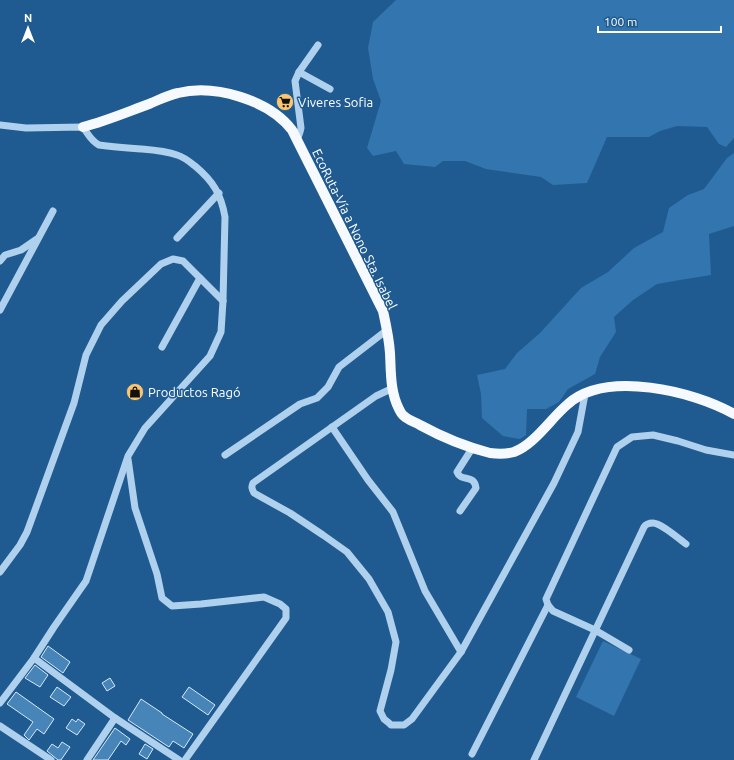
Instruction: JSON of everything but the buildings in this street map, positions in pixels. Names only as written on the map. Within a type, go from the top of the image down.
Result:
[{"type":"main road","name":"EcoRuta-Vía a Nono Sta. Isabel","points":[[83,127],[103,122],[176,94],[192,91],[212,91],[232,94],[249,99],[287,124],[292,130],[383,311],[388,330],[393,388],[396,402],[404,416],[442,437],[491,453],[508,454],[526,445],[548,426],[567,404],[574,399],[604,387],[634,386],[687,394],[707,401],[734,414]]},
{"type":"street","points":[[297,140],[300,132],[295,81],[299,72],[318,45]]},
{"type":"street","points":[[299,72],[330,89]]},
{"type":"street","points":[[0,125],[26,128],[83,127],[98,146],[168,152],[179,156],[206,175],[219,193],[223,204],[225,217],[221,332],[210,356],[145,428],[128,456],[86,581],[34,658],[0,703]]},
{"type":"street","points":[[177,238],[219,193]]},
{"type":"street","points":[[0,310],[53,211]]},
{"type":"street","points":[[0,261],[5,255],[21,250],[38,239]]},
{"type":"street","points":[[0,572],[27,532],[74,403],[86,354],[101,325],[122,301],[161,264],[173,259],[183,261],[223,301]]},
{"type":"street","points":[[162,347],[200,278]]},
{"type":"street","points":[[225,455],[300,404],[317,398],[328,387],[340,367],[388,330]]},
{"type":"street","points":[[393,388],[376,396],[253,483],[252,486],[254,493],[290,513],[347,552],[369,579],[388,612],[396,642],[392,670],[380,711],[384,719],[392,725],[404,725],[412,719],[461,652],[554,483],[578,432],[585,394]]},
{"type":"street","points":[[332,427],[368,480],[393,512],[426,591],[461,652]]},
{"type":"street","points":[[629,650],[595,630],[553,611],[548,605],[546,599],[617,447],[632,437],[653,435],[706,450],[734,455]]},
{"type":"street","points":[[460,511],[476,488],[474,480],[460,476],[457,472],[473,447]]},
{"type":"street","points":[[128,456],[135,508],[157,574],[162,598],[172,606],[264,597],[280,604],[286,609],[286,618],[184,760]]},
{"type":"street","points":[[534,760],[644,526],[652,523],[660,525],[686,544]]},
{"type":"street","points":[[472,754],[548,605]]},
{"type":"street","points":[[34,658],[115,718],[179,760]]},
{"type":"street","points":[[86,760],[115,718]]},
{"type":"street","points":[[0,726],[51,760]]},
{"type":"shaded area","points":[[396,0],[734,0],[734,138],[726,147],[719,144],[707,127],[677,126],[660,131],[649,137],[607,137],[587,183],[553,185],[541,177],[486,169],[465,161],[443,161],[435,167],[404,164],[396,151],[373,156],[367,148],[381,101],[373,79],[368,48],[373,22]]},
{"type":"shaded area","points":[[734,153],[734,226],[709,234],[711,275],[657,284],[633,300],[614,317],[616,332],[600,357],[595,374],[568,389],[559,402],[546,409],[527,409],[526,435],[520,439],[503,436],[482,418],[481,394],[477,375],[505,369],[517,353],[540,333],[581,288],[608,272],[634,248],[663,232],[669,208],[688,195],[704,189],[727,158]]},
{"type":"shaded area","points":[[603,641],[641,659],[614,716],[576,697]]},
{"type":"place","name":"Viveres Sofia","points":[[285,102]]},
{"type":"place","name":"Productos Ragó","points":[[135,392]]}]
